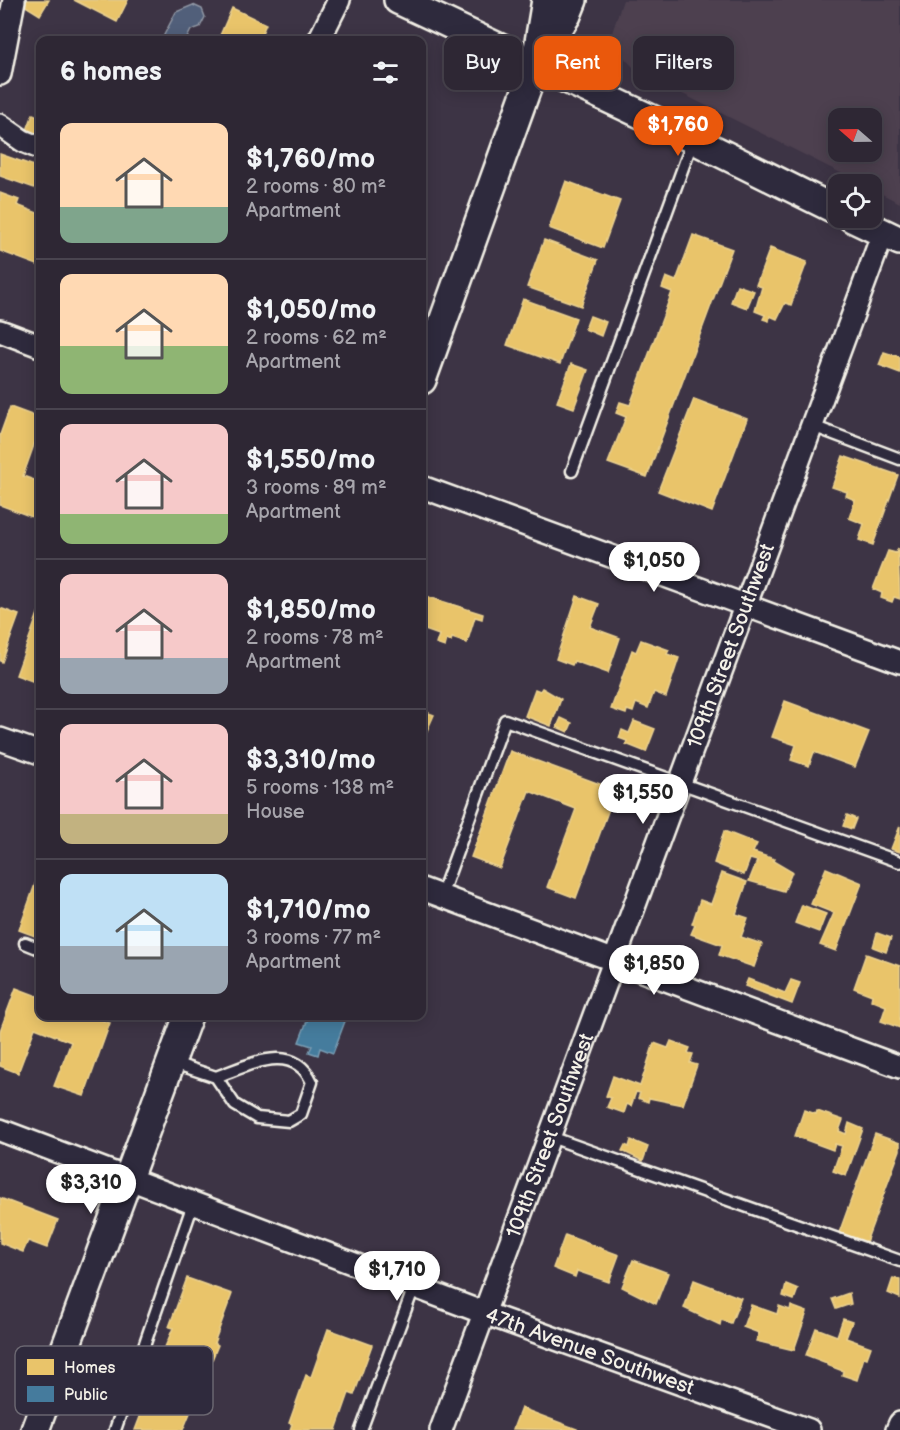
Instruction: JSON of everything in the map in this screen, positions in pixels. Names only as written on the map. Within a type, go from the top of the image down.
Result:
[{"type":"street","points":[[0,74],[14,0]]},
{"type":"street","points":[[322,36],[339,0]]},
{"type":"street","points":[[398,0],[534,66]]},
{"type":"street","points":[[540,36],[546,0]]},
{"type":"street","points":[[554,36],[573,0]]},
{"type":"street","points":[[426,369],[534,69]]},
{"type":"street","points":[[587,90],[693,139],[828,206]]},
{"type":"street","points":[[3,127],[36,146]]},
{"type":"street","points":[[873,228],[891,237]]},
{"type":"street","name":"109th Street Southwest","points":[[441,1430],[810,425],[891,237]]},
{"type":"street","points":[[0,331],[36,344]]},
{"type":"street","points":[[426,488],[900,662]]},
{"type":"street","points":[[0,739],[36,752]]},
{"type":"street","points":[[431,892],[900,1067]]},
{"type":"street","points":[[66,1346],[187,1020]]},
{"type":"street","name":"47th Avenue Southwest","points":[[0,1130],[484,1313],[809,1430]]},
{"type":"street","points":[[35,1430],[41,1415]]},
{"type":"street","points":[[897,1430],[900,1422]]},
{"type":"lane","points":[[572,471],[693,139]]},
{"type":"lane","points":[[810,425],[900,459]]},
{"type":"lane","points":[[431,892],[505,720],[900,862]]},
{"type":"lane","points":[[25,943],[36,947]]},
{"type":"lane","points":[[171,1062],[216,1077],[236,1105],[257,1118],[289,1121],[301,1114],[312,1082],[306,1069],[290,1059],[274,1058],[216,1077]]},
{"type":"lane","points":[[548,1136],[900,1261]]},
{"type":"lane","points":[[144,1346],[193,1204]]},
{"type":"lane","points":[[361,1430],[414,1287]]},
{"type":"lane","points":[[115,1430],[120,1415]]},
{"type":"shaded area","points":[[623,0],[900,0],[900,203],[882,194],[882,174],[843,174],[675,90],[734,90],[734,36],[633,36],[633,67],[621,54],[621,36],[611,36]]},
{"type":"water","points":[[193,5],[202,9],[205,17],[200,27],[191,30],[188,36],[164,36],[176,12]]},
{"type":"building: Homes","points":[[27,0],[49,0],[40,15],[24,5]]},
{"type":"building: Homes","points":[[74,0],[128,0],[117,22]]},
{"type":"building: Homes","points":[[232,8],[266,24],[261,36],[220,36]]},
{"type":"building: Homes","points":[[33,114],[36,115],[36,137],[26,133]]},
{"type":"building: Homes","points":[[0,154],[36,167],[36,189],[0,176]]},
{"type":"building: Homes","points":[[566,181],[620,201],[603,248],[549,228]]},
{"type":"building: Homes","points":[[0,193],[19,200],[17,205],[36,212],[36,264],[0,251]]},
{"type":"building: Homes","points":[[693,235],[732,249],[647,477],[608,463],[626,417],[616,413],[620,402],[630,405],[672,292],[662,288],[666,277],[676,281]]},
{"type":"building: Homes","points":[[544,240],[598,260],[581,306],[527,287]]},
{"type":"building: Homes","points":[[770,248],[807,262],[791,305],[785,303],[777,319],[770,316],[769,321],[763,319],[765,315],[755,311],[762,287],[756,285]]},
{"type":"building: Homes","points":[[737,285],[754,291],[747,308],[731,302]]},
{"type":"building: Homes","points":[[523,299],[576,318],[560,364],[507,345]]},
{"type":"building: Homes","points":[[590,316],[606,322],[601,336],[585,329]]},
{"type":"building: Homes","points":[[884,352],[900,357],[900,373],[879,365]]},
{"type":"building: Homes","points":[[571,364],[588,370],[574,408],[557,402]]},
{"type":"building: Homes","points":[[694,399],[747,419],[712,512],[658,491]]},
{"type":"building: Homes","points":[[10,407],[36,417],[36,439],[23,476],[36,481],[36,518],[0,505],[0,435]]},
{"type":"building: Homes","points":[[843,456],[898,475],[873,545],[859,540],[864,524],[849,518],[855,500],[846,496],[847,492],[832,487]]},
{"type":"building: Homes","points":[[898,548],[900,599],[894,597],[892,602],[881,598],[882,593],[873,589],[888,551],[896,553]]},
{"type":"building: Homes","points":[[426,596],[483,614],[482,619],[475,617],[467,643],[452,638],[451,641],[447,639],[445,647],[436,644],[439,635],[426,630]]},
{"type":"building: Homes","points":[[577,596],[599,604],[590,627],[620,638],[608,673],[574,661],[572,665],[556,659]]},
{"type":"building: Homes","points":[[0,608],[19,615],[2,662],[0,661]]},
{"type":"building: Homes","points":[[36,619],[36,682],[16,675]]},
{"type":"building: Homes","points":[[641,640],[669,650],[667,654],[679,658],[666,697],[654,692],[648,708],[636,703],[633,712],[627,710],[626,714],[611,709],[632,650],[636,652]]},
{"type":"building: Homes","points":[[542,688],[561,699],[551,726],[525,716],[535,689],[540,691]]},
{"type":"building: Homes","points":[[785,701],[869,732],[855,767],[814,752],[809,766],[791,760],[796,745],[772,737]]},
{"type":"building: Homes","points":[[426,712],[434,715],[426,733]]},
{"type":"building: Homes","points":[[561,718],[572,723],[568,732],[557,727]]},
{"type":"building: Homes","points":[[634,721],[655,729],[646,752],[626,744],[627,741],[619,738],[622,730],[629,733]]},
{"type":"building: Homes","points":[[510,751],[616,790],[576,898],[547,887],[576,809],[529,791],[500,868],[471,857]]},
{"type":"building: Homes","points":[[847,815],[856,819],[852,829],[843,826]]},
{"type":"building: Homes","points":[[900,826],[900,852],[891,849]]},
{"type":"building: Homes","points":[[724,831],[757,844],[753,852],[774,859],[773,861],[792,872],[784,891],[749,881],[757,861],[750,859],[744,875],[714,863]]},
{"type":"building: Homes","points":[[826,868],[862,883],[836,951],[820,945],[834,913],[811,904]]},
{"type":"building: Homes","points":[[722,873],[747,882],[736,914],[748,918],[741,937],[762,944],[754,967],[719,955],[722,945],[691,934],[700,900],[711,904]]},
{"type":"building: Homes","points":[[36,881],[36,936],[19,930]]},
{"type":"building: Homes","points":[[802,905],[826,914],[819,932],[795,923]]},
{"type":"building: Homes","points":[[877,933],[891,938],[886,952],[873,947]]},
{"type":"building: Homes","points":[[866,954],[900,966],[900,1028],[881,1021],[886,1006],[871,1000],[872,995],[854,988]]},
{"type":"building: Homes","points":[[748,979],[785,993],[791,980],[800,983],[792,1004],[745,986]]},
{"type":"building: Homes","points":[[16,988],[36,996],[36,1020],[101,1020],[110,1023],[84,1096],[54,1086],[71,1042],[35,1028],[18,1073],[0,1066],[0,1031]]},
{"type":"building: Homes","points":[[671,1041],[690,1048],[688,1053],[693,1054],[690,1063],[697,1065],[683,1105],[649,1098],[648,1102],[638,1098],[640,1093],[636,1092],[631,1106],[627,1104],[624,1113],[607,1107],[611,1098],[606,1096],[613,1076],[640,1086],[654,1043],[668,1048]]},
{"type":"building: Homes","points":[[804,1110],[816,1114],[817,1111],[843,1120],[839,1131],[846,1134],[849,1123],[863,1129],[846,1176],[833,1171],[842,1146],[835,1144],[833,1150],[795,1136]]},
{"type":"building: Homes","points":[[875,1134],[900,1143],[900,1150],[866,1242],[839,1233]]},
{"type":"building: Homes","points":[[631,1140],[648,1147],[643,1161],[622,1151],[625,1145],[629,1147]]},
{"type":"building: Homes","points":[[0,1198],[58,1220],[47,1248],[28,1241],[23,1252],[0,1243]]},
{"type":"building: Homes","points":[[565,1235],[619,1255],[609,1282],[577,1271],[575,1277],[553,1268]]},
{"type":"building: Homes","points":[[633,1260],[668,1273],[656,1304],[622,1287]]},
{"type":"building: Homes","points":[[187,1278],[232,1294],[214,1343],[218,1345],[213,1357],[213,1346],[165,1346],[173,1328],[169,1327]]},
{"type":"building: Homes","points":[[893,1278],[900,1280],[900,1298],[888,1293]]},
{"type":"building: Homes","points":[[694,1280],[741,1298],[731,1323],[721,1320],[720,1325],[684,1308]]},
{"type":"building: Homes","points":[[786,1284],[798,1289],[794,1300],[783,1296]]},
{"type":"building: Homes","points":[[849,1293],[851,1304],[836,1309],[832,1299]]},
{"type":"building: Homes","points":[[751,1305],[777,1314],[779,1306],[790,1310],[791,1306],[807,1312],[794,1350],[756,1341],[759,1333],[743,1327]]},
{"type":"building: Homes","points":[[843,1319],[852,1322],[846,1338],[871,1347],[867,1358],[864,1357],[857,1380],[842,1375],[843,1371],[806,1355],[816,1328],[837,1336]]},
{"type":"building: Homes","points":[[328,1329],[372,1345],[354,1395],[349,1393],[336,1430],[290,1430],[292,1424],[289,1423],[306,1375],[311,1377]]},
{"type":"building: Homes","points":[[521,1408],[577,1429],[513,1429]]},
{"type":"building: Homes","points":[[138,1415],[189,1415],[183,1430],[135,1430],[140,1417]]},
{"type":"building: Public","points":[[307,1020],[345,1020],[333,1053],[320,1048],[318,1055],[309,1052],[312,1046],[299,1042]]}]
